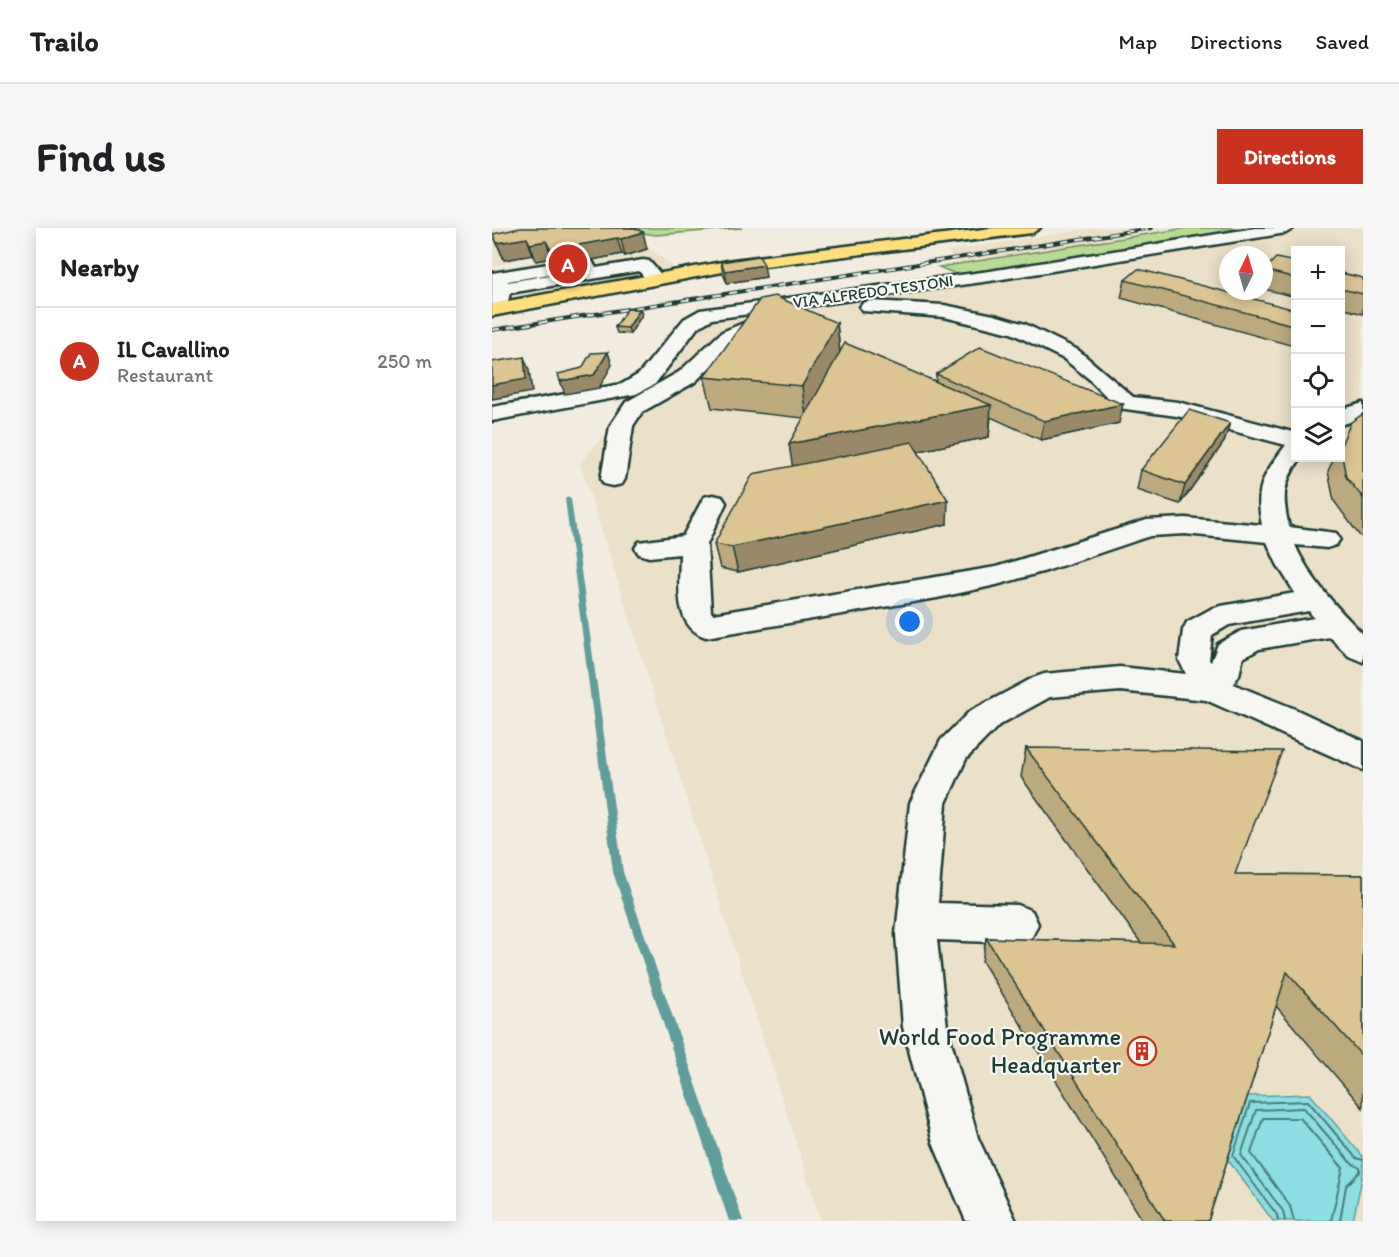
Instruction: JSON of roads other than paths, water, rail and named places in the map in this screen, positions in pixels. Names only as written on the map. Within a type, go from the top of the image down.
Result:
[{"type":"main road","points":[[492,310],[783,258],[1032,228]]},
{"type":"street","name":"VIA ALFREDO TESTONI","points":[[492,414],[628,389],[646,379],[656,370],[697,318],[714,313],[780,311],[1286,228]]},
{"type":"street","points":[[496,294],[498,277],[585,263],[591,274],[643,266],[656,279]]},
{"type":"street","points":[[613,480],[622,422],[627,413],[639,403],[696,371],[717,346],[728,337],[780,311],[888,307],[955,313],[981,319],[1030,334],[1062,349],[1100,377],[1126,403],[1178,408],[1291,439]]},
{"type":"street","points":[[1345,417],[1363,410]]},
{"type":"street","points":[[1291,454],[1283,464],[1271,490],[1277,533],[1292,569],[1326,612],[1363,651]]},
{"type":"street","points":[[713,503],[693,544],[696,615],[706,626],[937,588],[996,576],[1147,528],[1185,526],[1327,539]]},
{"type":"street","points":[[650,549],[693,544]]},
{"type":"street","points":[[1210,688],[1194,660],[1198,630],[1221,616],[1326,612]]},
{"type":"street","points":[[991,1221],[956,1143],[926,1027],[916,934],[928,803],[953,750],[987,716],[1044,686],[1120,679],[1210,688],[1283,718],[1363,756]]},
{"type":"street","points":[[917,921],[1018,924]]},
{"type":"water","points":[[1310,1094],[1363,1157],[1363,1173],[1353,1221],[1273,1221],[1226,1157],[1245,1096]]},
{"type":"waterway","points":[[568,499],[618,872],[736,1221]]},
{"type":"railway","points":[[492,330],[1151,228]]},
{"type":"place","name":"IL Cavallino","points":[[568,264]]},
{"type":"place","name":"World Food Programme Headquarter","points":[[1142,1051]]}]
